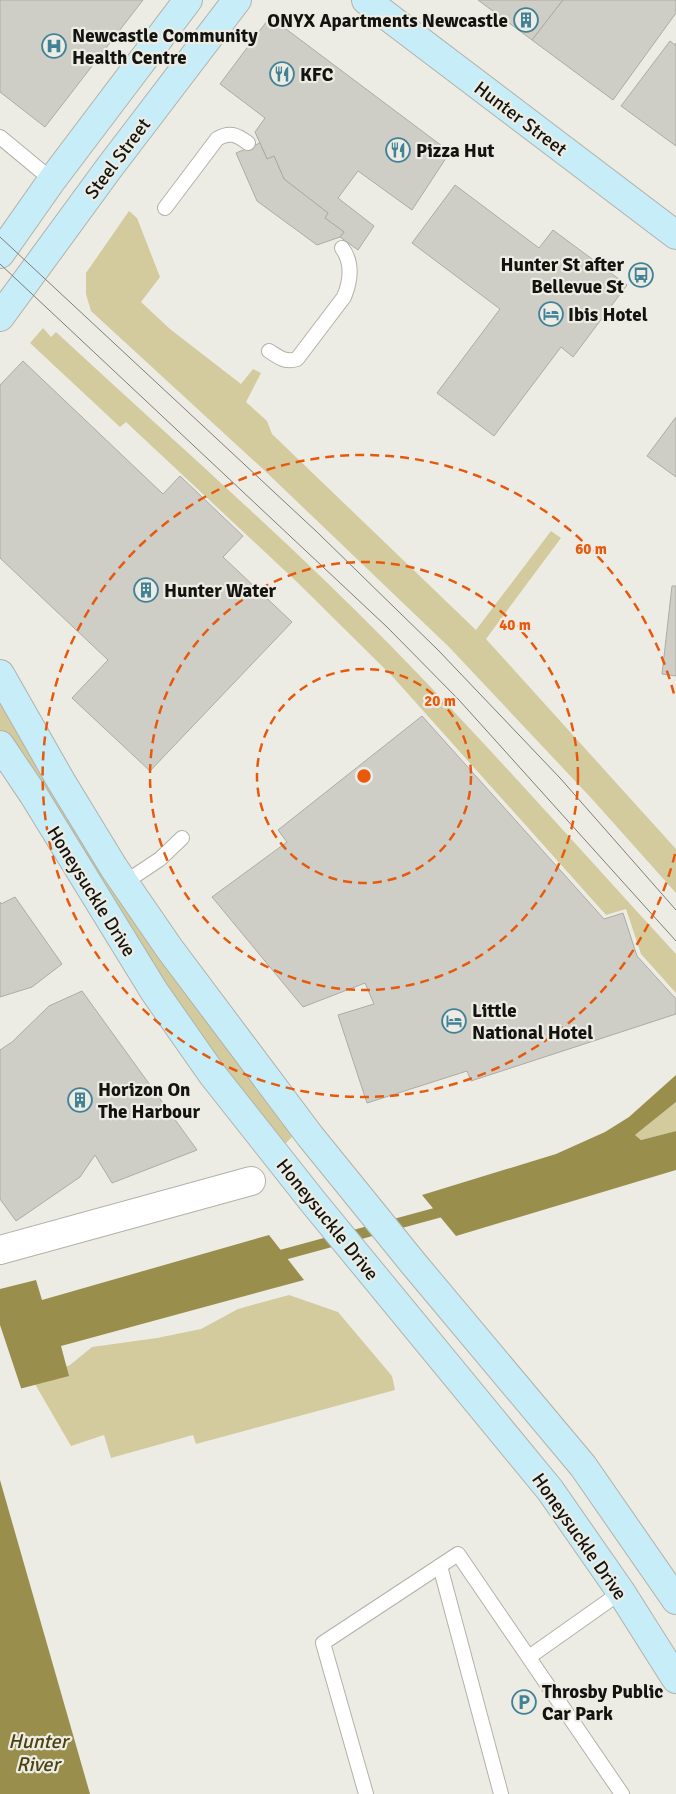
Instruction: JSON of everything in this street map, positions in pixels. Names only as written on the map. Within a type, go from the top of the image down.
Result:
[{"type":"main road","name":"Steel Street","points":[[0,254],[52,180],[188,0]]},
{"type":"main road","name":"Steel Street","points":[[0,317],[109,168],[237,0]]},
{"type":"main road","name":"Hunter Street","points":[[366,0],[676,236]]},
{"type":"main road","name":"Honeysuckle Drive","points":[[0,674],[61,782],[124,883],[169,948],[310,1136],[582,1466],[676,1600]]},
{"type":"main road","name":"Honeysuckle Drive","points":[[0,745],[33,794],[159,998],[212,1074],[314,1203],[550,1490],[621,1592],[676,1679]]},
{"type":"street","points":[[0,1250],[250,1181]]},
{"type":"lane","points":[[165,208],[218,139],[224,134],[231,133],[248,142]]},
{"type":"lane","points":[[0,137],[52,180]]},
{"type":"lane","points":[[269,351],[283,360],[290,361],[297,358],[304,352],[344,297],[348,287],[349,264],[342,248]]},
{"type":"lane","points":[[124,883],[160,859],[182,838]]},
{"type":"lane","points":[[366,1794],[323,1643],[458,1554],[622,1794]]},
{"type":"lane","points":[[440,1566],[501,1794]]},
{"type":"lane","points":[[529,1657],[621,1592]]},
{"type":"shaded area","points":[[129,211],[137,218],[160,277],[141,302],[170,329],[241,384],[253,369],[261,373],[246,402],[267,421],[272,434],[476,630],[551,531],[561,538],[486,639],[676,849],[676,893],[592,799],[449,647],[264,470],[91,311],[86,294],[86,273]]},
{"type":"shaded area","points":[[43,328],[51,337],[56,332],[225,487],[391,646],[499,760],[676,954],[676,993],[641,954],[626,909],[606,915],[392,676],[298,583],[126,422],[120,427],[30,343]]},
{"type":"shaded area","points":[[0,698],[94,858],[166,968],[293,1136],[282,1147],[202,1044],[0,734]]},
{"type":"shaded area","points":[[676,1102],[676,1131],[641,1140],[635,1135]]},
{"type":"shaded area","points":[[289,1295],[338,1312],[392,1376],[395,1390],[196,1444],[193,1435],[111,1458],[104,1435],[71,1446],[32,1379],[70,1365],[92,1347],[157,1338],[201,1329],[238,1309]]},
{"type":"water","points":[[676,1075],[676,1102],[635,1135],[641,1140],[676,1131],[676,1170],[456,1236],[422,1195],[556,1154],[605,1132],[629,1117]]},
{"type":"water","points":[[269,1235],[304,1280],[61,1346],[69,1376],[0,1394],[0,1289],[36,1280],[42,1300]]},
{"type":"water","name":"Hunter River","points":[[0,1480],[90,1794],[0,1794]]},
{"type":"pier","points":[[0,1325],[22,1391],[1,1396],[0,1394]]},
{"type":"building","name":"Newcastle Community Health Centre","points":[[0,0],[143,0],[45,127],[0,92]]},
{"type":"building","name":"ONYX Apartments Newcastle","points":[[478,0],[563,0],[532,40]]},
{"type":"building","points":[[563,0],[676,0],[676,13],[613,100],[532,40]]},
{"type":"building","points":[[270,17],[450,152],[412,210],[358,171],[338,198],[374,226],[358,250],[340,237],[344,232],[325,218],[328,213],[284,179],[274,156],[267,159],[255,132],[265,118],[220,84]]},
{"type":"building","points":[[670,41],[675,45],[676,43],[676,146],[621,106]]},
{"type":"building","points":[[260,143],[267,159],[274,156],[284,179],[328,213],[325,218],[344,232],[340,237],[317,245],[257,201],[236,153]]},
{"type":"building","name":"Ibis Hotel","points":[[455,185],[539,248],[553,230],[627,285],[573,357],[561,347],[494,436],[437,393],[500,309],[412,243]]},
{"type":"building","name":"Hunter Water","points":[[23,361],[163,494],[180,476],[243,536],[223,557],[292,622],[150,771],[72,698],[108,660],[0,558],[0,385]]},
{"type":"building","points":[[676,417],[676,477],[647,456]]},
{"type":"building","points":[[672,586],[676,586],[676,676],[662,674]]},
{"type":"building","points":[[422,716],[604,919],[623,913],[637,956],[676,999],[676,1014],[471,1081],[467,1071],[367,1103],[338,1015],[374,1004],[365,983],[303,1007],[212,897],[287,842],[278,830]]},
{"type":"building","points":[[15,897],[62,964],[32,987],[0,997],[0,902],[1,904]]},
{"type":"building","name":"Horizon On The Harbour","points":[[82,991],[197,1150],[112,1183],[95,1155],[80,1177],[16,1221],[0,1199],[0,1050],[12,1042],[49,1006]]},
{"type":"waterway","points":[[271,1258],[451,1209]]},
{"type":"tram line","points":[[0,237],[317,532],[438,650],[560,778],[676,910]]},
{"type":"tram line","points":[[0,264],[387,627],[459,700],[676,941]]},
{"type":"place","name":"ONYX Apartments Newcastle","points":[[526,20]]},
{"type":"place","name":"Newcastle Community Health Centre","points":[[54,46]]},
{"type":"place","name":"KFC","points":[[282,74]]},
{"type":"place","name":"Pizza Hut","points":[[398,150]]},
{"type":"place","name":"Hunter St after Bellevue St","points":[[641,275]]},
{"type":"place","name":"Ibis Hotel","points":[[551,314]]},
{"type":"place","name":"Hunter Water","points":[[146,590]]},
{"type":"place","name":"Little National Hotel","points":[[454,1021]]},
{"type":"place","name":"Horizon On The Harbour","points":[[80,1100]]},
{"type":"place","name":"Throsby Public Car Park","points":[[524,1702]]}]
